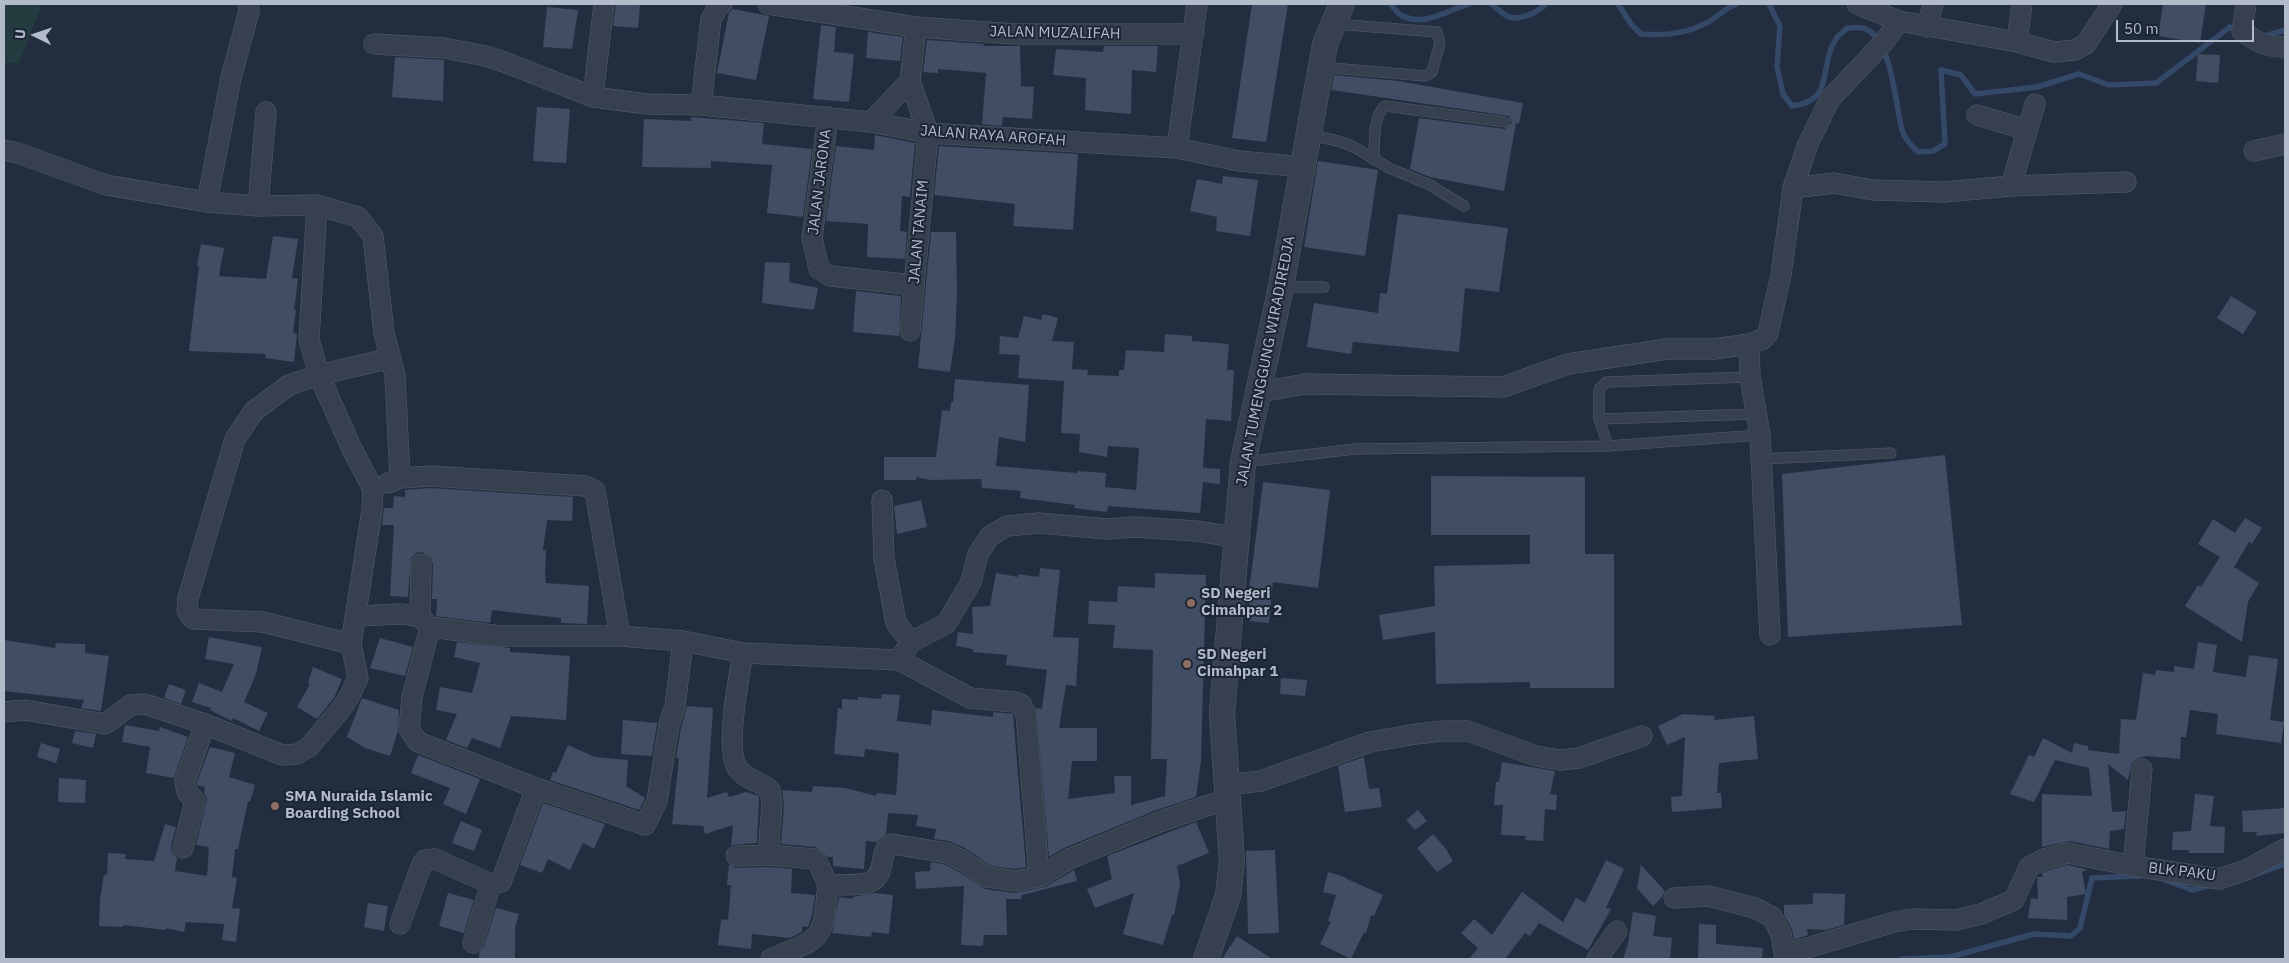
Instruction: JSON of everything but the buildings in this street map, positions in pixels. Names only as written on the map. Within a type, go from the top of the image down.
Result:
[{"type":"street","points":[[207,202],[231,78],[249,11],[248,4]]},
{"type":"street","points":[[593,97],[604,4]]},
{"type":"street","points":[[701,105],[711,18],[719,5],[722,4]]},
{"type":"street","name":"JALAN MUZALIFAH","points":[[768,4],[916,27],[1015,34],[1194,34]]},
{"type":"street","points":[[1177,148],[1197,4]]},
{"type":"street","points":[[1857,4],[1899,21],[2017,42],[2054,52],[2075,50],[2086,44],[2093,36],[2112,4]]},
{"type":"street","points":[[1927,27],[1933,4]]},
{"type":"street","points":[[2017,42],[2022,4]]},
{"type":"street","points":[[2246,4],[2242,31],[2256,42],[2278,48],[2285,47]]},
{"type":"street","name":"JALAN TUMENGGUNG WIRADIREDJA","points":[[1207,958],[1228,896],[1232,861],[1222,713],[1235,537],[1243,462],[1260,392],[1281,287],[1325,44],[1338,12]]},
{"type":"street","points":[[1260,392],[1305,384],[1503,387],[1568,364],[1668,349],[1714,348],[1749,344],[1762,339],[1768,333],[1781,275],[1793,188],[1808,144],[1830,99],[1884,42],[1899,21]]},
{"type":"street","points":[[916,27],[910,81],[928,133]]},
{"type":"street","name":"JALAN RAYA AROFAH","points":[[374,44],[444,48],[486,56],[593,97],[647,104],[701,105],[871,122],[928,133],[1177,148],[1239,161],[1304,167]]},
{"type":"street","points":[[871,122],[910,81]]},
{"type":"street","points":[[2011,186],[2035,104]]},
{"type":"street","points":[[258,206],[266,112]]},
{"type":"street","points":[[1977,115],[2028,130]]},
{"type":"street","name":"JALAN JARONA","points":[[828,118],[812,238],[818,269],[830,276],[914,285]]},
{"type":"street","name":"JALAN TANAIM","points":[[910,331],[928,133]]},
{"type":"street","points":[[2254,151],[2285,144]]},
{"type":"street","points":[[4,150],[18,152],[106,185],[207,202],[258,206],[318,206],[358,216],[373,236],[384,332],[395,375],[400,478]]},
{"type":"street","points":[[1793,188],[1834,183],[1874,190],[1944,192],[2011,186],[2126,182]]},
{"type":"street","points":[[4,712],[25,710],[105,724],[132,705],[145,704],[205,724],[273,753],[282,755],[297,754],[310,747],[330,724],[349,697],[358,678],[351,644],[372,510],[373,489],[352,449],[319,376],[309,339],[318,206]]},
{"type":"street","points":[[1749,344],[1750,377],[1760,434],[1770,635]]},
{"type":"street","points":[[351,644],[263,622],[194,619],[187,611],[188,598],[235,439],[254,412],[289,385],[391,358]]},
{"type":"street","points":[[373,489],[400,478],[431,476],[585,486],[595,491],[620,636]]},
{"type":"street","points":[[882,500],[888,585],[896,623],[911,642]]},
{"type":"street","points":[[899,660],[911,642],[946,624],[971,582],[978,554],[990,536],[1007,526],[1039,523],[1107,529],[1135,527],[1196,531],[1235,537]]},
{"type":"street","points":[[421,564],[425,622],[412,697],[409,729],[418,742],[536,788],[645,825],[657,801],[669,725],[675,706],[683,641]]},
{"type":"street","points":[[356,616],[402,614],[425,622],[500,636],[620,636],[683,641],[743,653],[899,660],[970,698],[1021,704],[1026,714],[1038,877]]},
{"type":"street","points":[[743,653],[732,732],[733,750],[737,767],[745,776],[755,779],[770,790],[772,804],[768,855]]},
{"type":"street","points":[[183,848],[195,801],[187,792],[185,781],[205,724]]},
{"type":"street","points":[[828,885],[871,881],[881,871],[886,848],[892,844],[947,853],[960,859],[987,877],[1015,881],[1038,877],[1069,859],[1227,792],[1370,742],[1416,734],[1468,731],[1536,756],[1560,760],[1579,758],[1642,736]]},
{"type":"street","name":"BLK PAKU","points":[[2134,866],[2142,769]]},
{"type":"street","points":[[400,924],[425,860],[435,859],[491,884],[497,884],[504,878],[536,788]]},
{"type":"street","name":"BLK PAKU","points":[[1785,959],[1797,951],[1894,922],[1913,919],[1956,920],[1981,914],[2014,900],[2029,867],[2044,859],[2068,853],[2134,866],[2219,879],[2246,870],[2285,849]]},
{"type":"street","points":[[736,856],[768,855],[816,860],[828,885],[824,924],[818,936],[807,944],[771,959]]},
{"type":"street","points":[[473,943],[491,884]]},
{"type":"street","points":[[1674,898],[1708,896],[1755,908],[1772,917],[1781,934],[1785,959]]},
{"type":"street","points":[[1597,959],[1617,931]]},
{"type":"lane","points":[[1321,67],[1425,76],[1432,72],[1440,43],[1437,32],[1338,12]]},
{"type":"lane","points":[[1374,160],[1375,129],[1381,109],[1385,106],[1505,122]]},
{"type":"lane","points":[[1310,135],[1354,147],[1374,160],[1430,186],[1464,206]]},
{"type":"lane","points":[[1281,287],[1324,287]]},
{"type":"lane","points":[[1608,446],[1599,419],[1599,390],[1606,382],[1750,377]]},
{"type":"lane","points":[[1599,419],[1756,414]]},
{"type":"lane","points":[[1243,462],[1355,450],[1608,446],[1760,434]]},
{"type":"lane","points":[[1761,459],[1891,454]]},
{"type":"green space","points":[[4,4],[42,4],[19,63],[4,63]]},
{"type":"waterway","points":[[1390,4],[1401,15],[1418,20],[1435,17],[1469,4]]},
{"type":"waterway","points":[[1491,4],[1512,18],[1523,17],[1533,13],[1546,4]]},
{"type":"waterway","points":[[1618,4],[1631,24],[1641,34],[1650,35],[1669,34],[1696,28],[1736,4]]},
{"type":"waterway","points":[[1769,4],[1780,26],[1777,67],[1783,94],[1792,106],[1806,103],[1821,90],[1831,49],[1838,36],[1847,28],[1863,28],[1873,34],[1881,44],[1891,73],[1903,134],[1918,152],[1933,151],[1945,144],[1941,70],[1961,75],[1975,94],[2037,87],[2079,74],[2109,85],[2156,83],[2230,27],[2239,30]]},
{"type":"waterway","points":[[2262,37],[2285,30]]},
{"type":"waterway","points":[[2257,874],[2285,864]]},
{"type":"waterway","points":[[1901,959],[1950,957],[2034,934],[2071,936],[2080,928],[2092,878],[2139,876]]},
{"type":"waterway","points":[[2163,879],[2192,890],[2211,885]]},
{"type":"place","name":"SD Negeri Cimahpar 2","points":[[1191,603]]},
{"type":"place","name":"SD Negeri Cimahpar 1","points":[[1187,664]]},
{"type":"place","name":"SMA Nuraida Islamic Boarding School","points":[[275,806]]}]
